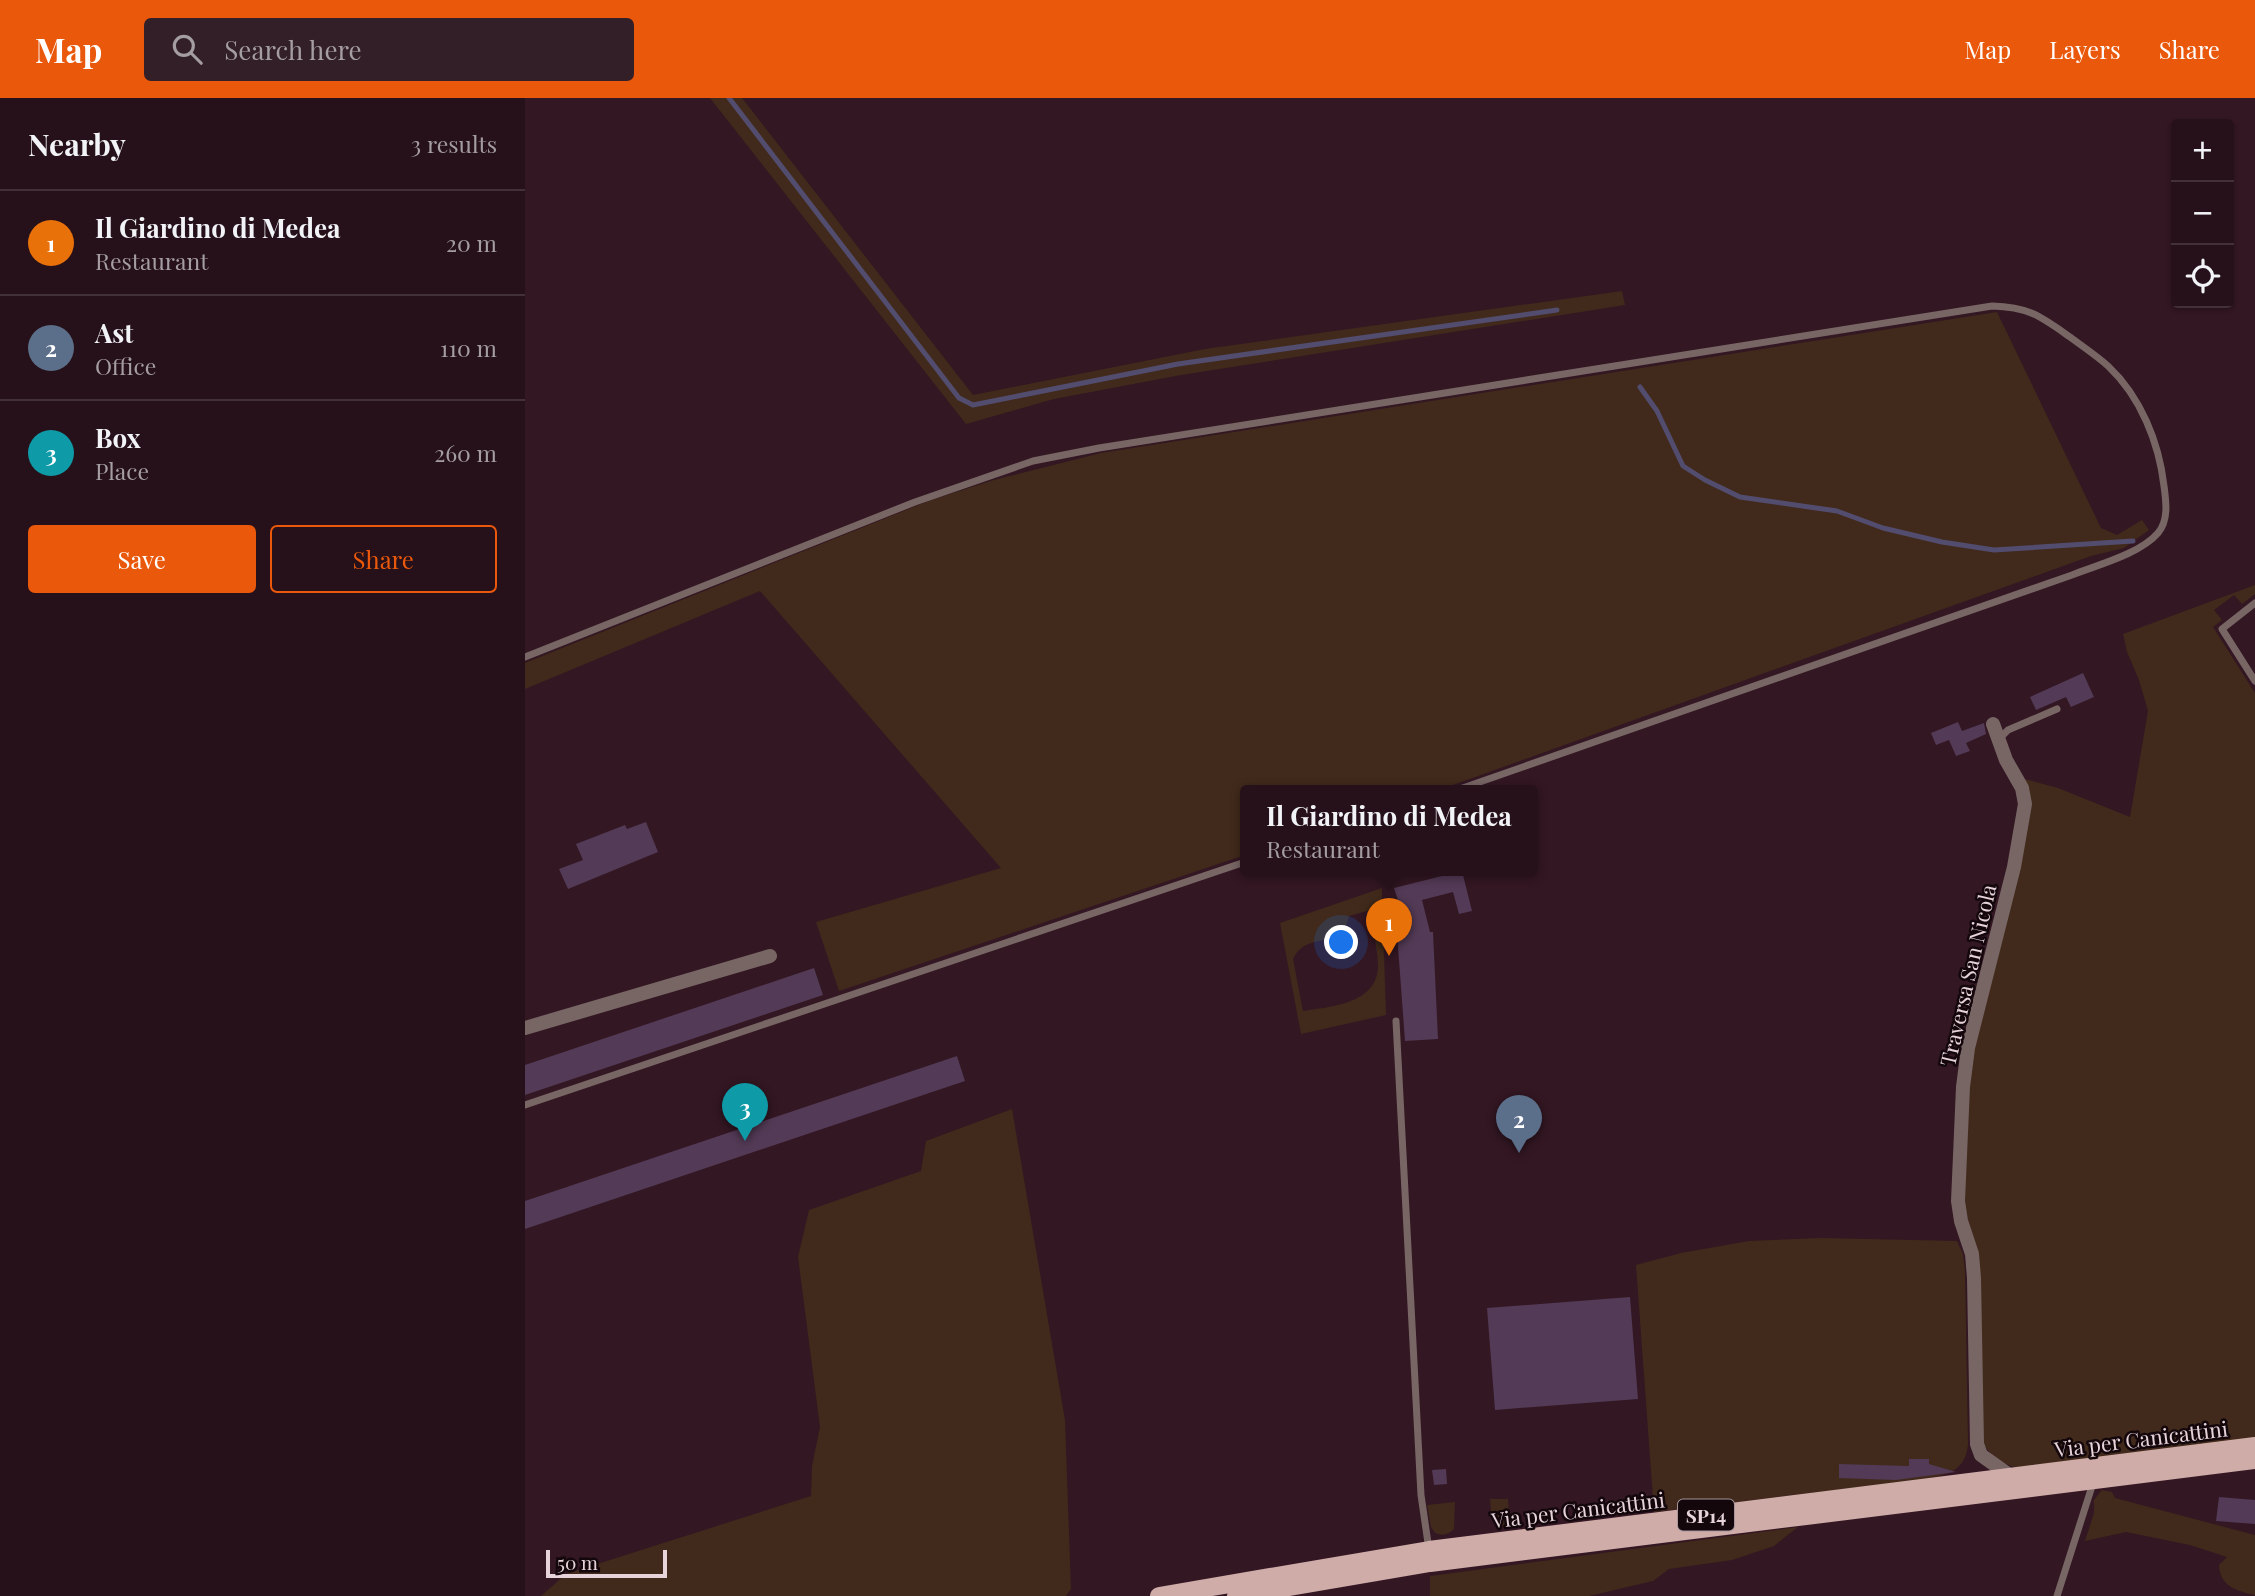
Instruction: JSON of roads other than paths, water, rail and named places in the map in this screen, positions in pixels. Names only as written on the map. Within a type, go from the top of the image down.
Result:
[{"type":"main road","name":"Via per Canicattini","points":[[1159,1596],[1429,1550],[2255,1446]]},
{"type":"main road","name":"Via per Canicattini","points":[[1236,1596],[1430,1563],[2255,1460]]},
{"type":"street","name":"Traversa San Nicola","points":[[1993,724],[2006,760],[2022,788],[2025,804],[2014,867],[1968,1048],[1963,1087],[1958,1201],[1961,1221],[1972,1254],[1974,1278],[1977,1444],[1981,1455],[2012,1477]]},
{"type":"street","points":[[525,1028],[770,956]]},
{"type":"lane","points":[[525,657],[915,502],[1033,461],[1099,447],[1992,306],[2028,310],[2043,318],[2107,365],[2136,400],[2157,452],[2166,514],[2158,533],[2136,549],[2072,575],[1471,785]]},
{"type":"lane","points":[[2255,603],[2222,629],[2255,681]]},
{"type":"lane","points":[[1999,739],[2008,730],[2057,709]]},
{"type":"lane","points":[[525,1105],[1240,864]]},
{"type":"lane","points":[[1396,1021],[1421,1494],[1429,1550]]},
{"type":"lane","points":[[2057,1596],[2095,1479]]},
{"type":"waterway","points":[[729,98],[959,398],[973,405],[1178,364],[1557,310]]},
{"type":"waterway","points":[[1640,387],[1657,411],[1683,466],[1740,497],[1837,511],[1883,528],[1942,542],[1994,550],[2133,541]]},
{"type":"place","name":"Il Giardino di Medea","points":[[1389,956]]},
{"type":"place","name":"Box","points":[[745,1141]]},
{"type":"place","name":"Ast","points":[[1519,1153]]}]
